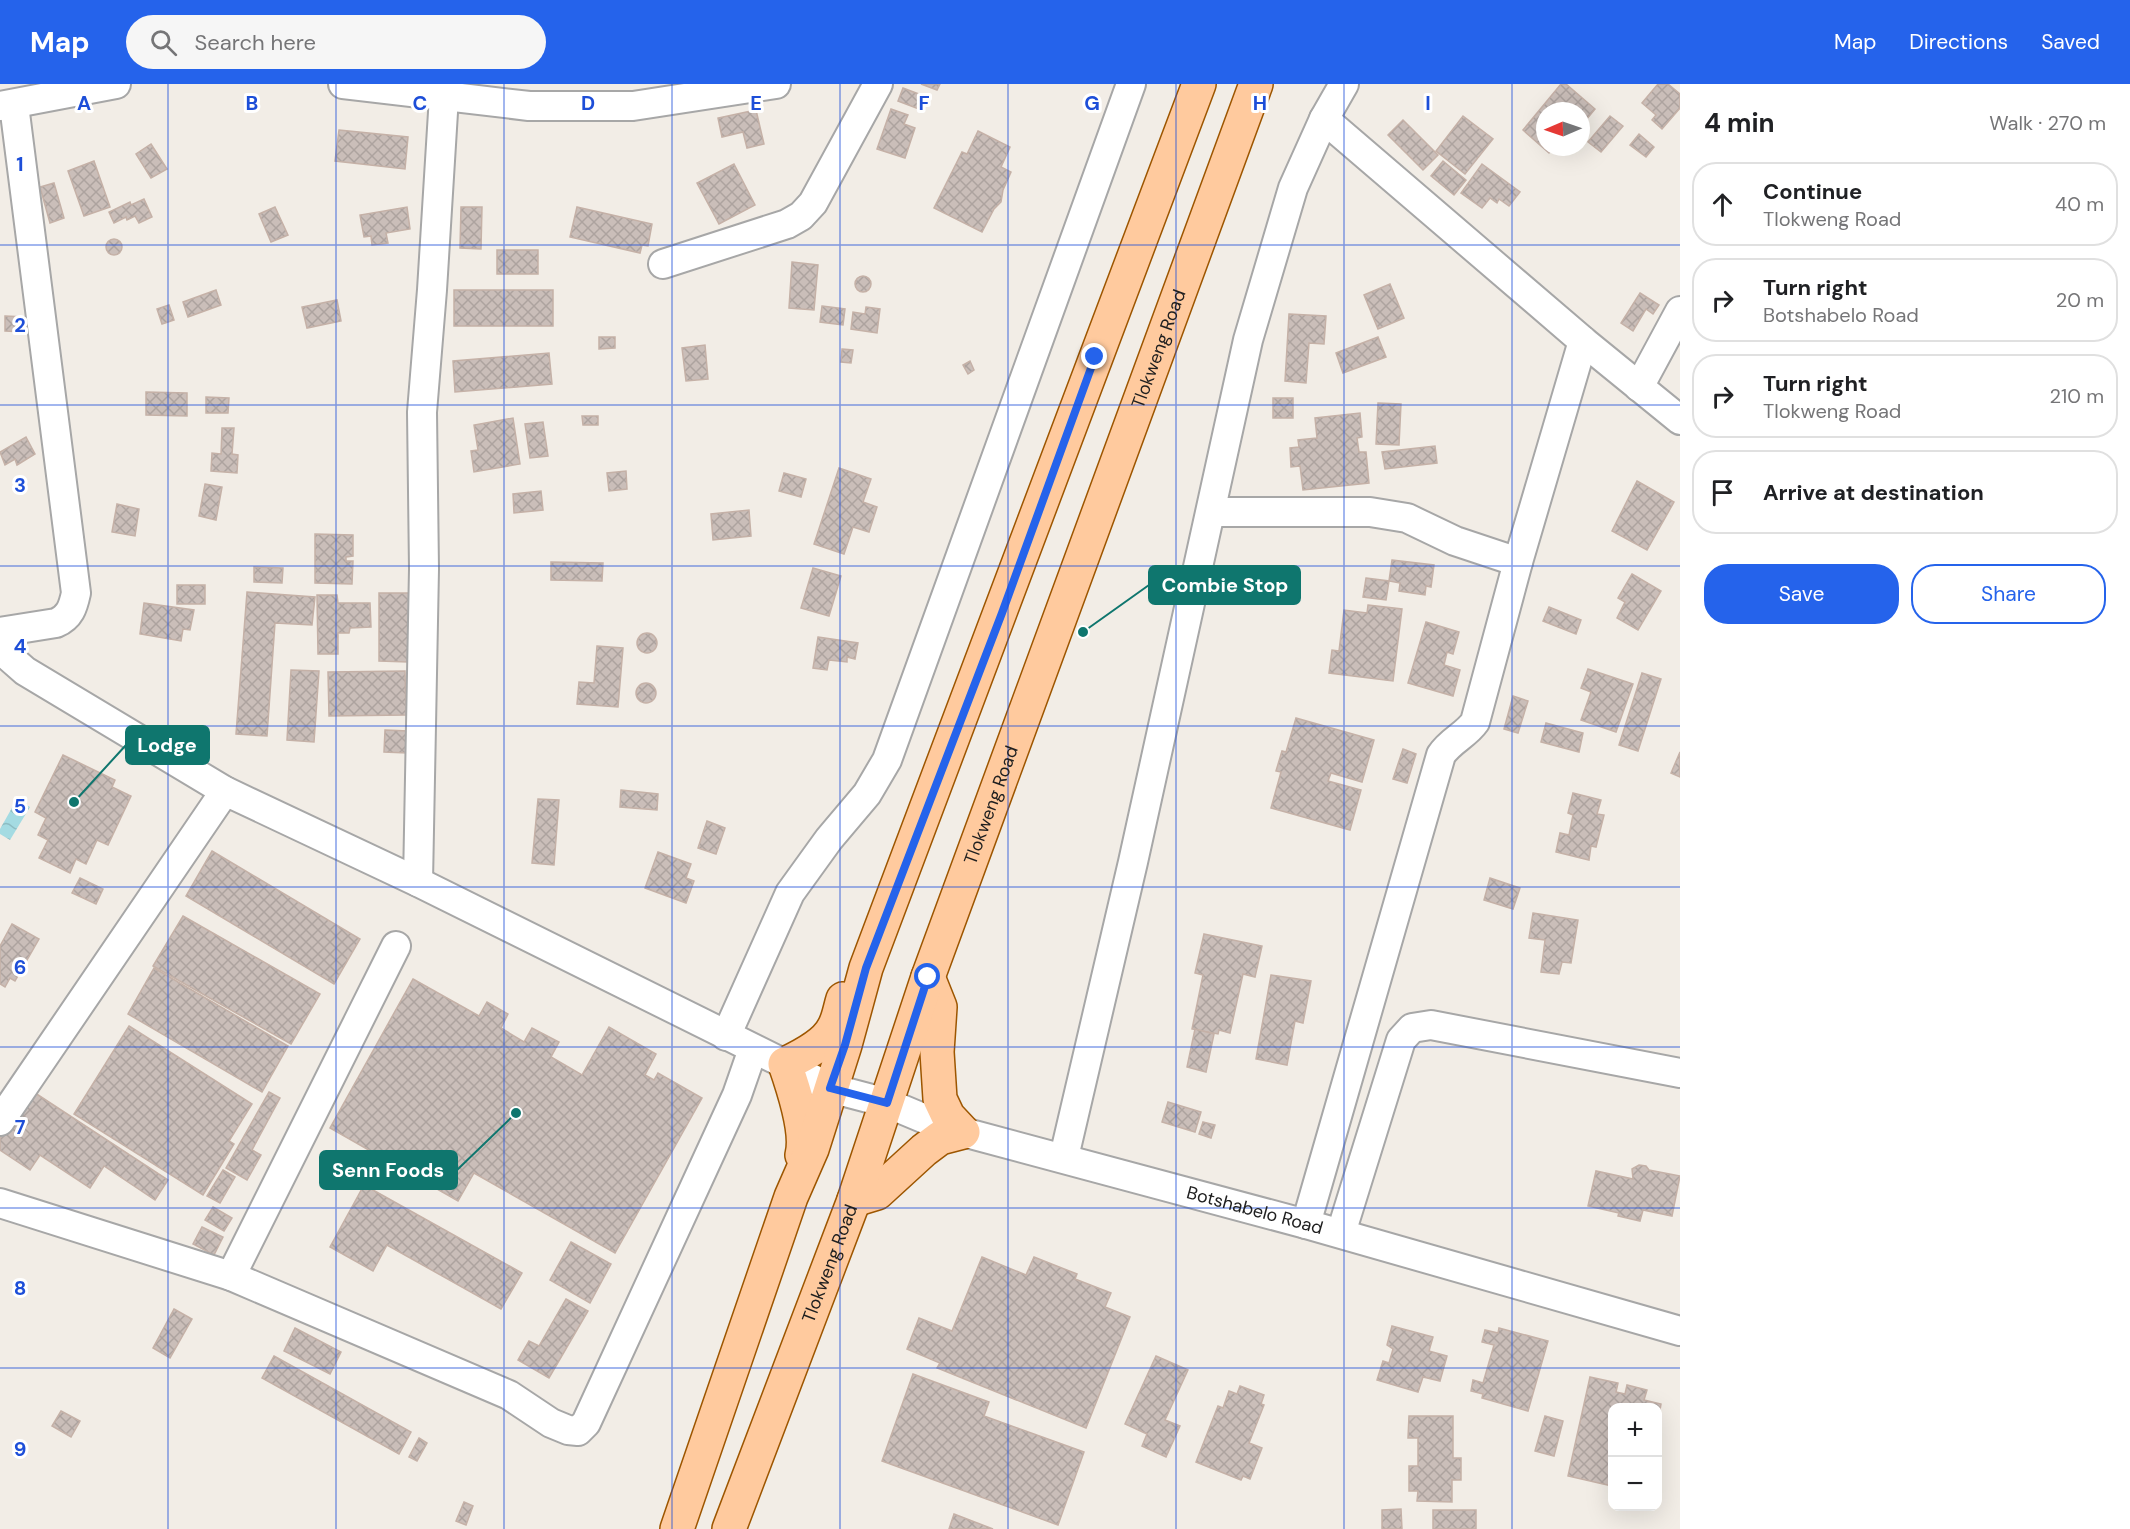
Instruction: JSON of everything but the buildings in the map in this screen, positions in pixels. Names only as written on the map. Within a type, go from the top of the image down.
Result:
[{"type":"main road","points":[[791,1197],[812,1149],[845,1045],[866,968],[1199,84]]},
{"type":"main road","name":"Tlokweng Road","points":[[729,1529],[854,1200],[928,977],[1256,84]]},
{"type":"main road","points":[[677,1529],[791,1197],[804,1147],[795,1093],[785,1064],[811,1049],[834,1028],[845,992],[866,968]]},
{"type":"main road","points":[[854,1200],[878,1193],[940,1138],[963,1132],[948,1116],[940,1099],[938,1052],[940,1007],[928,977]]},
{"type":"street","points":[[0,632],[64,620],[72,610],[76,593],[7,105],[116,84]]},
{"type":"street","points":[[343,84],[529,106],[633,106],[776,84]]},
{"type":"street","points":[[663,264],[787,224],[801,216],[813,203],[878,84]]},
{"type":"street","points":[[726,1035],[790,893],[829,839],[867,794],[887,760],[1131,84]]},
{"type":"street","points":[[1064,1157],[1133,862],[1248,340],[1293,188],[1324,119],[1344,84]]},
{"type":"street","points":[[418,882],[424,569],[422,412],[444,96]]},
{"type":"street","points":[[1324,119],[1583,341],[1680,420]]},
{"type":"street","points":[[1640,387],[1680,311]]},
{"type":"street","points":[[1306,1224],[1441,755],[1446,747],[1464,735],[1475,722],[1518,562],[1583,341]]},
{"type":"street","points":[[1211,512],[1389,514],[1407,518],[1455,541],[1518,562]]},
{"type":"street","name":"Botshabelo Road","points":[[0,649],[25,671],[225,791],[418,882],[830,1088],[887,1103],[963,1132],[1064,1157],[1341,1233],[1680,1331]]},
{"type":"street","points":[[0,1121],[225,791]]},
{"type":"street","points":[[231,1276],[396,946]]},
{"type":"street","points":[[1341,1233],[1401,1040],[1412,1028],[1431,1025],[1680,1073]]},
{"type":"street","points":[[0,1203],[231,1276],[509,1395],[551,1423],[568,1430],[578,1431],[586,1423],[737,1095],[753,1048]]},
{"type":"water","points":[[17,799],[30,807],[10,840],[0,834],[0,829]]},
{"type":"place","name":"Combie Stop","points":[[1083,632]]},
{"type":"place","name":"Lodge","points":[[74,802]]},
{"type":"place","name":"Senn Foods","points":[[516,1113]]},
{"type":"route","points":[[928,977],[887,1103],[830,1088],[845,1045],[866,968],[1002,613],[1095,357]]}]
